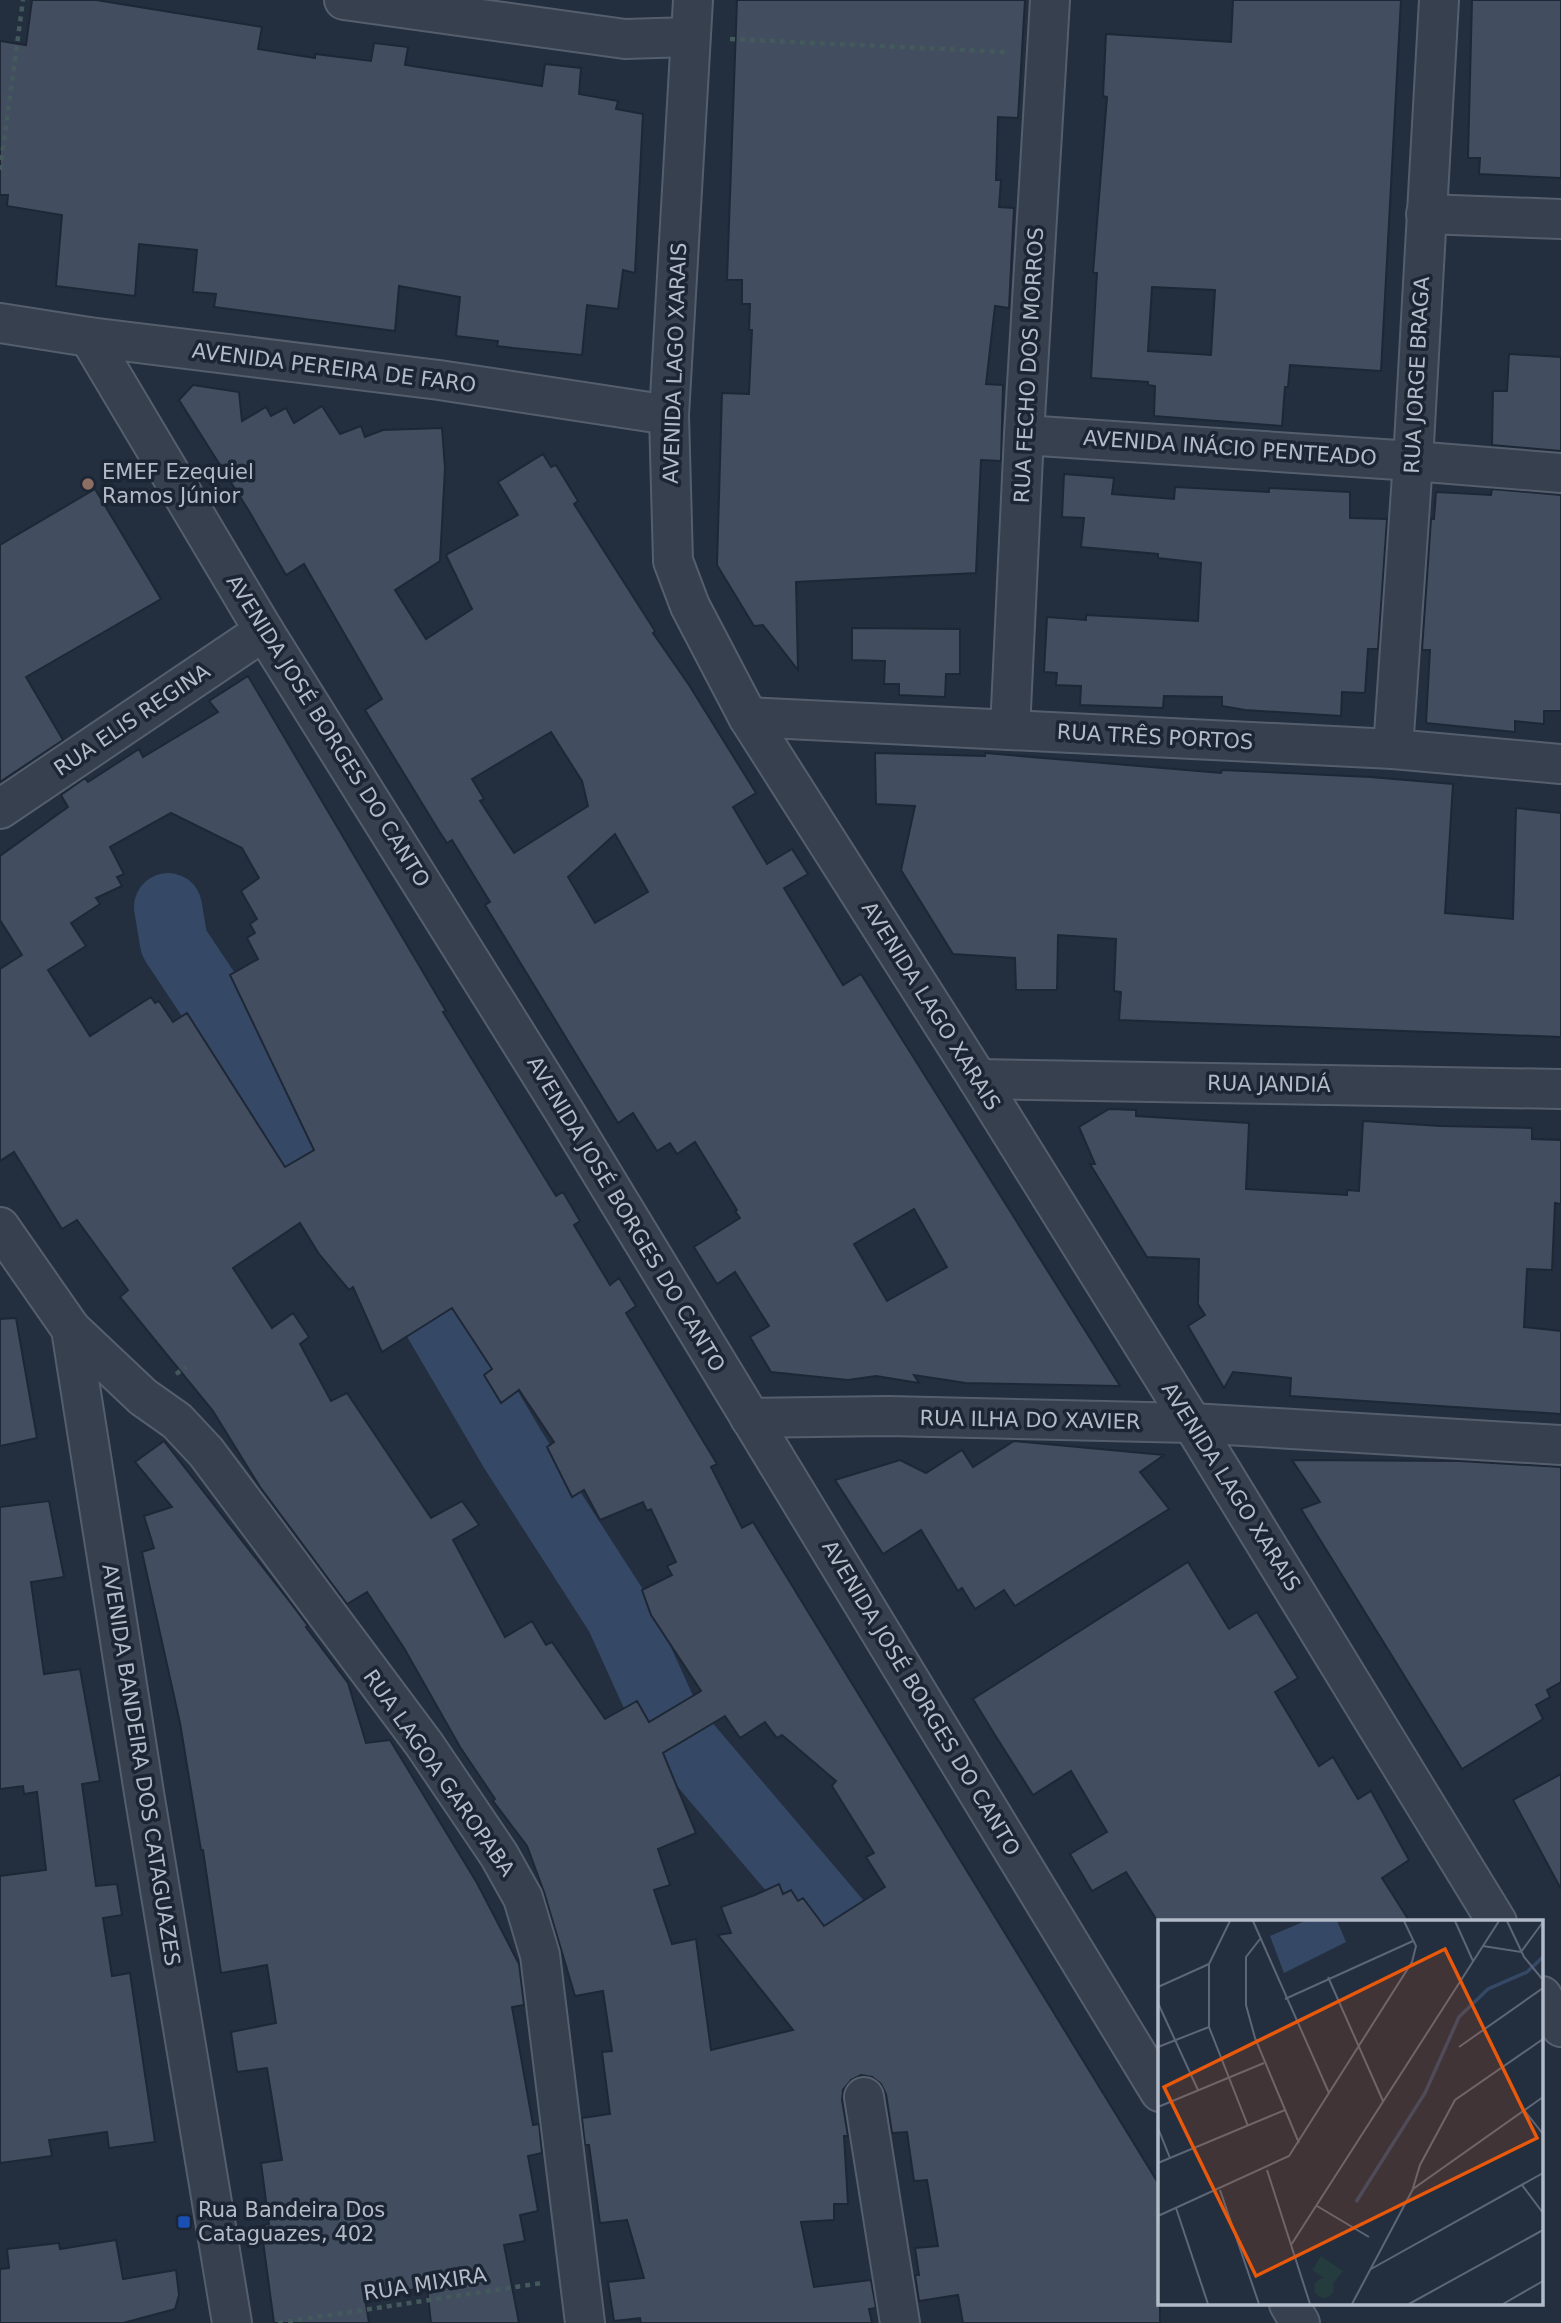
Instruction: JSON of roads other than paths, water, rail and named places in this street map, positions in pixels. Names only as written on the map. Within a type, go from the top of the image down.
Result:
[{"type":"street","points":[[344,0],[625,39],[691,18]]},
{"type":"street","name":"RUA FECHO DOS MORROS","points":[[1010,730],[1024,435],[1050,0]]},
{"type":"street","name":"RUA JORGE BRAGA","points":[[1393,749],[1413,461],[1439,0]]},
{"type":"street","name":"AVENIDA LAGO XARAIS","points":[[691,18],[668,415],[673,561],[690,606],[748,717],[1192,1423],[1496,1920]]},
{"type":"street","points":[[1426,214],[1561,219]]},
{"type":"street","name":"AVENIDA PEREIRA DE FARO","points":[[0,323],[89,337],[439,380],[668,415]]},
{"type":"street","name":"AVENIDA JOSÉ BORGES DO CANTO","points":[[89,337],[264,631],[564,1111],[1158,2089]]},
{"type":"street","name":"AVENIDA INÁCIO PENTEADO","points":[[1024,435],[1561,473]]},
{"type":"street","name":"RUA ELIS REGINA","points":[[0,809],[264,631]]},
{"type":"street","name":"RUA TRÊS PORTOS","points":[[748,717],[1393,749],[1561,764]]},
{"type":"street","name":"RUA JANDIÁ","points":[[978,1079],[1561,1089]]},
{"type":"street","name":"AVENIDA BANDEIRA DOS CATAGUAZES","points":[[0,1227],[71,1329],[141,1773],[233,2323]]},
{"type":"street","name":"RUA LAGOA GAROPABA","points":[[71,1329],[143,1397],[177,1421],[206,1452],[424,1744],[499,1854],[523,1898],[540,1955],[585,2323]]},
{"type":"street","name":"RUA ILHA DO XAVIER","points":[[750,1418],[888,1416],[1192,1423],[1561,1445]]},
{"type":"street","points":[[1544,1999],[1561,2027]]},
{"type":"street","points":[[864,2097],[900,2323]]},
{"type":"street","points":[[1290,2306],[1300,2323]]},
{"type":"waterway","points":[[168,907],[174,943],[293,1133],[346,1194],[415,1283],[513,1450],[619,1615],[668,1723],[895,1990]]},
{"type":"place","name":"EMEF Ezequiel Ramos Júnior","points":[[88,484]]},
{"type":"place","name":"Rua Bandeira Dos Cataguazes, 402","points":[[184,2222]]}]
